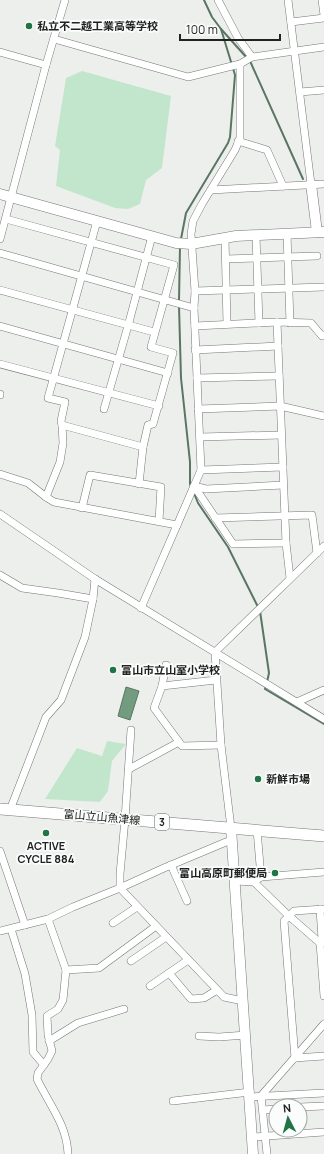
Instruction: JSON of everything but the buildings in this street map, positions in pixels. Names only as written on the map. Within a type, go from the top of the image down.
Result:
[{"type":"main road","name":"富山立山魚津線","points":[[5,809],[324,836]]},
{"type":"street","points":[[0,239],[46,65],[65,0]]},
{"type":"street","points":[[218,0],[238,38],[252,57]]},
{"type":"street","points":[[0,194],[176,243],[191,244],[225,238],[256,235],[320,232],[311,184],[288,0]]},
{"type":"street","points":[[322,0],[324,15]]},
{"type":"street","points":[[291,22],[324,18]]},
{"type":"street","points":[[54,39],[188,77],[240,64],[252,57],[324,47]]},
{"type":"street","points":[[0,52],[46,65]]},
{"type":"street","points":[[141,608],[201,470],[195,350],[195,291],[191,234],[193,221],[235,150],[240,138],[240,64]]},
{"type":"street","points":[[300,92],[324,90]]},
{"type":"street","points":[[238,141],[267,150],[283,186]]},
{"type":"street","points":[[211,190],[324,184]]},
{"type":"street","points":[[6,218],[174,265],[151,347],[173,353],[153,424],[148,425],[143,447],[139,484]]},
{"type":"street","points":[[46,498],[60,462],[63,443],[61,421],[64,402],[48,398],[97,221]]},
{"type":"street","points":[[287,233],[290,323]]},
{"type":"street","points":[[256,235],[259,323]]},
{"type":"street","points":[[104,409],[152,236]]},
{"type":"street","points":[[225,238],[228,324]]},
{"type":"street","points":[[0,253],[194,308]]},
{"type":"street","points":[[226,259],[317,256]]},
{"type":"street","points":[[195,291],[324,287]]},
{"type":"street","points":[[0,290],[154,332]]},
{"type":"street","points":[[276,322],[286,543],[290,578]]},
{"type":"street","points":[[195,326],[276,322],[311,323],[322,336],[324,335]]},
{"type":"street","points":[[0,326],[168,373]]},
{"type":"street","points":[[195,350],[278,346]]},
{"type":"street","points":[[0,364],[159,406]]},
{"type":"street","points":[[197,378],[279,376]]},
{"type":"street","points":[[198,408],[280,406],[324,416]]},
{"type":"street","points":[[62,425],[143,447]]},
{"type":"street","points":[[200,437],[281,434]]},
{"type":"street","points":[[201,470],[283,467]]},
{"type":"street","points":[[0,474],[28,484],[46,498],[54,502],[177,525]]},
{"type":"street","points":[[82,508],[90,475],[161,487],[159,522]]},
{"type":"street","points":[[194,486],[206,489],[284,485]]},
{"type":"street","points":[[194,486],[233,544],[286,543]]},
{"type":"street","points":[[0,514],[141,608],[324,719]]},
{"type":"street","points":[[215,518],[312,515],[317,553]]},
{"type":"street","points":[[253,1154],[232,840],[214,652],[324,546]]},
{"type":"street","points":[[0,575],[22,588],[93,599]]},
{"type":"street","points":[[5,809],[46,717],[61,700],[85,637],[96,579]]},
{"type":"street","points":[[166,665],[162,686],[154,708],[182,746],[222,745]]},
{"type":"street","points":[[162,686],[216,680]]},
{"type":"street","points":[[298,702],[324,690]]},
{"type":"street","points":[[132,730],[120,888],[224,997],[243,1000]]},
{"type":"street","points":[[129,769],[179,742]]},
{"type":"street","points":[[257,830],[261,877]]},
{"type":"street","points":[[0,931],[48,919],[170,865],[232,840]]},
{"type":"street","points":[[0,852],[25,925]]},
{"type":"street","points":[[170,865],[187,901]]},
{"type":"street","points":[[235,881],[254,882],[261,877],[324,872]]},
{"type":"street","points":[[254,882],[289,916],[322,943]]},
{"type":"street","points":[[113,923],[137,907]]},
{"type":"street","points":[[295,1058],[284,921],[294,911],[322,909],[324,996]]},
{"type":"street","points":[[48,919],[66,970],[63,1000],[58,1009],[47,1016],[49,1041],[52,1051],[38,1073],[37,1079],[58,1116],[68,1145],[68,1154]]},
{"type":"street","points":[[66,970],[100,968],[156,926]]},
{"type":"street","points":[[11,929],[25,974],[32,1016],[33,1052],[44,1065]]},
{"type":"street","points":[[131,961],[166,937]]},
{"type":"street","points":[[150,986],[188,960]]},
{"type":"street","points":[[169,973],[192,999],[204,998],[217,990]]},
{"type":"street","points":[[49,1041],[78,1023],[124,1009]]},
{"type":"street","points":[[267,1154],[261,1096],[324,1024]]},
{"type":"street","points":[[199,1036],[219,1038],[246,1035]]},
{"type":"street","points":[[295,1058],[324,1056]]},
{"type":"street","points":[[173,1101],[250,1094],[261,1096],[324,1093]]},
{"type":"street","points":[[308,1107],[324,1106]]},
{"type":"street","points":[[263,1110],[268,1110]]},
{"type":"street","points":[[253,1137],[324,1132]]},
{"type":"shaded area","points":[[82,71],[171,96],[162,168],[146,180],[140,204],[128,209],[115,208],[56,186],[60,150],[55,146],[66,78]]},
{"type":"shaded area","points":[[126,687],[139,691],[130,720],[118,716]]},
{"type":"shaded area","points":[[107,741],[126,744],[112,761],[108,791],[100,802],[45,799],[77,748],[102,756]]},
{"type":"waterway","points":[[204,0],[212,17],[247,58]]},
{"type":"waterway","points":[[181,239],[186,213],[228,143],[230,137],[235,75],[221,29]]},
{"type":"waterway","points":[[250,61],[303,179]]},
{"type":"waterway","points":[[179,301],[180,246]]},
{"type":"waterway","points":[[179,306],[181,378],[190,462],[191,487]]},
{"type":"waterway","points":[[194,493],[198,503],[228,547],[258,607]]},
{"type":"waterway","points":[[260,611],[269,673],[267,682]]},
{"type":"waterway","points":[[266,686],[265,689],[324,724]]},
{"type":"place","name":"私立不二越工業高等学校","points":[[29,26]]},
{"type":"place","name":"富山市立山室小学校","points":[[113,670]]},
{"type":"place","name":"新鮮市場","points":[[258,779]]},
{"type":"place","name":"ACTIVE CYCLE 884","points":[[46,833]]},
{"type":"place","name":"富山高原町郵便局","points":[[275,873]]}]
